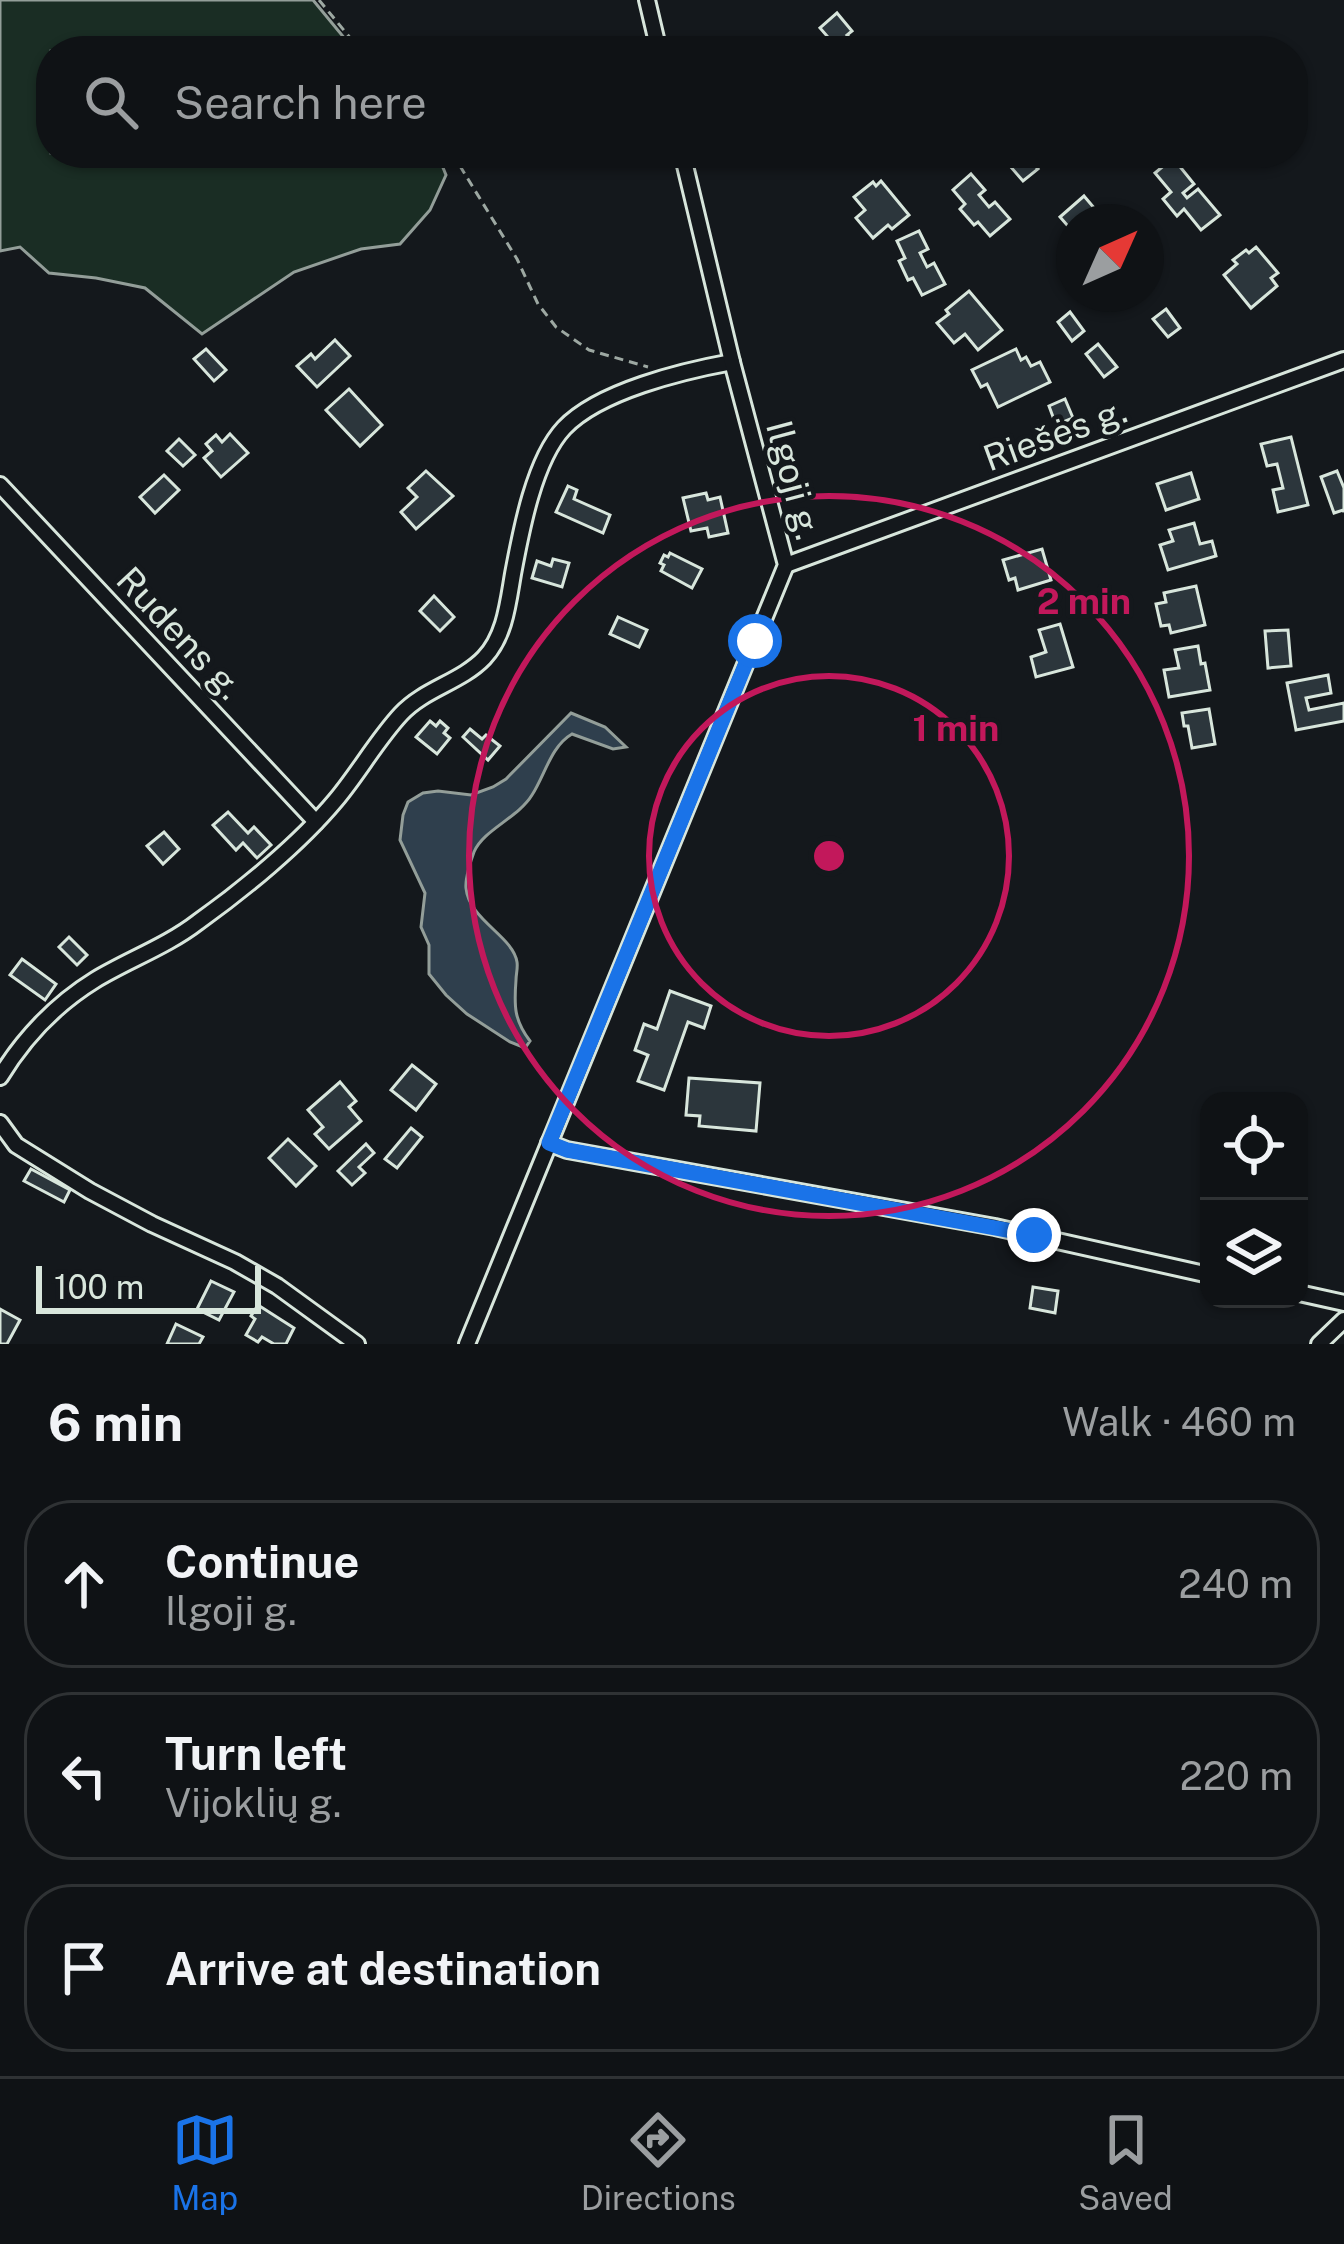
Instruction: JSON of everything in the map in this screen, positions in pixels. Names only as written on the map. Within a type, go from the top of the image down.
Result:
[{"type":"street","points":[[646,0],[654,36]]},
{"type":"street","name":"Ilgoji g.","points":[[467,1344],[786,565],[686,168]]},
{"type":"street","name":"Riešės g.","points":[[786,565],[1344,360]]},
{"type":"street","points":[[0,1077],[54,1010],[97,979],[196,925],[316,822],[404,711],[476,666],[497,641],[535,485],[562,430],[580,414],[624,393],[673,374],[732,362]]},
{"type":"street","name":"Rudens g.","points":[[0,485],[316,822]]},
{"type":"street","points":[[0,1123],[8,1145],[278,1286],[357,1344]]},
{"type":"street","points":[[549,1143],[994,1227],[1200,1273]]},
{"type":"street","points":[[1308,1295],[1344,1303]]},
{"type":"street","points":[[1319,1344],[1344,1320]]},
{"type":"path","points":[[319,0],[349,36]]},
{"type":"path","points":[[461,168],[517,259],[538,304],[556,327],[589,350],[673,374]]},
{"type":"green space","points":[[0,0],[313,0],[343,36],[36,36],[36,168],[443,168],[446,175],[430,210],[400,244],[361,249],[294,272],[202,334],[145,288],[49,273],[20,247],[0,251]]},
{"type":"water","points":[[571,713],[605,727],[626,747],[613,749],[572,734],[565,739],[526,803],[479,844],[466,880],[475,909],[514,953],[516,1012],[530,1041],[525,1048],[467,1014],[429,974],[429,945],[421,927],[425,893],[400,840],[403,815],[408,802],[423,793],[471,795],[493,787]]},
{"type":"building","points":[[837,13],[852,31],[848,36],[827,36],[820,28]]},
{"type":"building","points":[[1012,168],[1038,169],[1023,181]]},
{"type":"building","points":[[1161,168],[1181,168],[1194,184],[1183,193],[1187,198],[1198,189],[1220,215],[1201,230],[1184,209],[1177,216],[1163,199],[1171,192],[1155,173]]},
{"type":"building","points":[[971,174],[985,190],[979,195],[989,207],[995,202],[1010,219],[990,236],[960,209],[965,204],[953,190]]},
{"type":"building","points":[[881,181],[909,215],[873,238],[856,218],[865,210],[854,197]]},
{"type":"building","points":[[919,231],[928,249],[920,253],[927,267],[934,263],[945,284],[922,295],[899,261],[905,258],[897,241]]},
{"type":"building","points":[[1256,247],[1278,273],[1271,278],[1277,286],[1251,308],[1224,275],[1237,264],[1233,260]]},
{"type":"building","points":[[969,291],[1002,330],[978,350],[965,334],[954,343],[937,323]]},
{"type":"building","points":[[1164,311],[1180,328],[1168,337],[1153,319]]},
{"type":"building","points":[[1070,312],[1084,331],[1072,341],[1058,322]]},
{"type":"building","points":[[335,340],[350,356],[317,387],[297,366],[311,354],[315,359]]},
{"type":"building","points":[[1098,344],[1117,367],[1104,377],[1086,354]]},
{"type":"building","points":[[206,349],[226,370],[214,381],[194,359]]},
{"type":"building","points":[[1016,349],[1031,366],[1040,362],[1050,382],[998,407],[987,384],[981,387],[972,370]]},
{"type":"building","points":[[349,389],[382,425],[360,446],[326,410]]},
{"type":"building","points":[[1065,399],[1073,418],[1056,425],[1049,406]]},
{"type":"building","points":[[230,434],[248,453],[221,477],[204,458],[212,451],[206,444],[216,435],[222,442]]},
{"type":"building","points":[[1291,437],[1308,505],[1278,512],[1273,490],[1283,488],[1277,464],[1267,466],[1261,444]]},
{"type":"building","points":[[179,439],[195,455],[183,466],[167,451]]},
{"type":"building","points":[[426,471],[453,496],[416,529],[401,512],[417,497],[408,488]]},
{"type":"building","points":[[1337,471],[1344,488],[1344,512],[1334,513],[1321,477]]},
{"type":"building","points":[[1191,473],[1199,499],[1166,510],[1157,484]]},
{"type":"building","points":[[164,475],[179,490],[155,513],[140,497]]},
{"type":"building","points":[[568,486],[577,490],[574,499],[610,515],[603,533],[556,512]]},
{"type":"building","points":[[706,493],[708,500],[720,497],[728,533],[709,537],[707,528],[691,531],[683,498]]},
{"type":"building","points":[[1194,523],[1200,544],[1212,541],[1216,556],[1168,570],[1160,545],[1173,541],[1169,530]]},
{"type":"building","points":[[1042,549],[1051,580],[1018,590],[1003,560]]},
{"type":"building","points":[[670,553],[702,569],[692,588],[661,571],[664,555]]},
{"type":"building","points":[[553,559],[569,563],[562,587],[532,578],[537,561],[551,566]]},
{"type":"building","points":[[1196,586],[1205,625],[1171,633],[1169,625],[1161,626],[1156,604],[1166,602],[1164,593]]},
{"type":"building","points":[[434,596],[454,617],[440,631],[420,611]]},
{"type":"building","points":[[618,617],[647,630],[639,647],[610,634]]},
{"type":"building","points":[[1060,624],[1073,667],[1036,677],[1031,657],[1046,652],[1039,630]]},
{"type":"building","points":[[1288,630],[1291,666],[1268,668],[1265,631]]},
{"type":"building","points":[[1198,646],[1210,690],[1169,697],[1164,670],[1179,668],[1175,650]]},
{"type":"building","points":[[1328,675],[1331,693],[1306,698],[1309,710],[1344,703],[1344,721],[1296,730],[1287,683]]},
{"type":"building","points":[[1209,709],[1215,744],[1192,748],[1182,713]]},
{"type":"building","points":[[430,721],[436,726],[440,721],[448,728],[444,733],[450,738],[437,754],[416,737]]},
{"type":"building","points":[[470,729],[500,746],[488,760],[463,737]]},
{"type":"building","points":[[228,812],[248,833],[254,827],[271,845],[257,858],[243,843],[236,850],[213,825]]},
{"type":"building","points":[[164,832],[179,849],[163,864],[147,846]]},
{"type":"building","points":[[69,937],[87,955],[77,965],[59,947]]},
{"type":"building","points":[[22,959],[56,984],[45,1000],[10,975]]},
{"type":"building","points":[[670,991],[711,1006],[704,1028],[688,1022],[664,1090],[638,1081],[648,1055],[635,1050],[644,1024],[657,1029]]},
{"type":"building","points":[[412,1065],[436,1084],[416,1110],[391,1090]]},
{"type":"building","points":[[689,1078],[760,1083],[756,1131],[699,1126],[700,1116],[686,1115]]},
{"type":"building","points":[[340,1082],[356,1101],[349,1107],[361,1121],[329,1149],[315,1134],[323,1127],[308,1110]]},
{"type":"building","points":[[411,1128],[422,1137],[397,1168],[385,1159]]},
{"type":"building","points":[[288,1139],[316,1166],[296,1186],[269,1158]]},
{"type":"building","points":[[366,1144],[374,1153],[359,1167],[365,1173],[352,1185],[338,1171]]},
{"type":"building","points":[[31,1169],[70,1190],[64,1202],[24,1181]]},
{"type":"building","points":[[211,1281],[234,1292],[219,1320],[197,1309]]},
{"type":"building","points":[[1033,1287],[1058,1291],[1055,1313],[1030,1308]]},
{"type":"building","points":[[258,1305],[294,1328],[286,1344],[262,1337],[258,1342],[246,1335]]},
{"type":"building","points":[[0,1309],[20,1320],[7,1344],[0,1344]]},
{"type":"building","points":[[176,1324],[203,1337],[199,1344],[167,1344]]},
{"type":"route","points":[[755,641],[549,1143],[1034,1235]]}]
